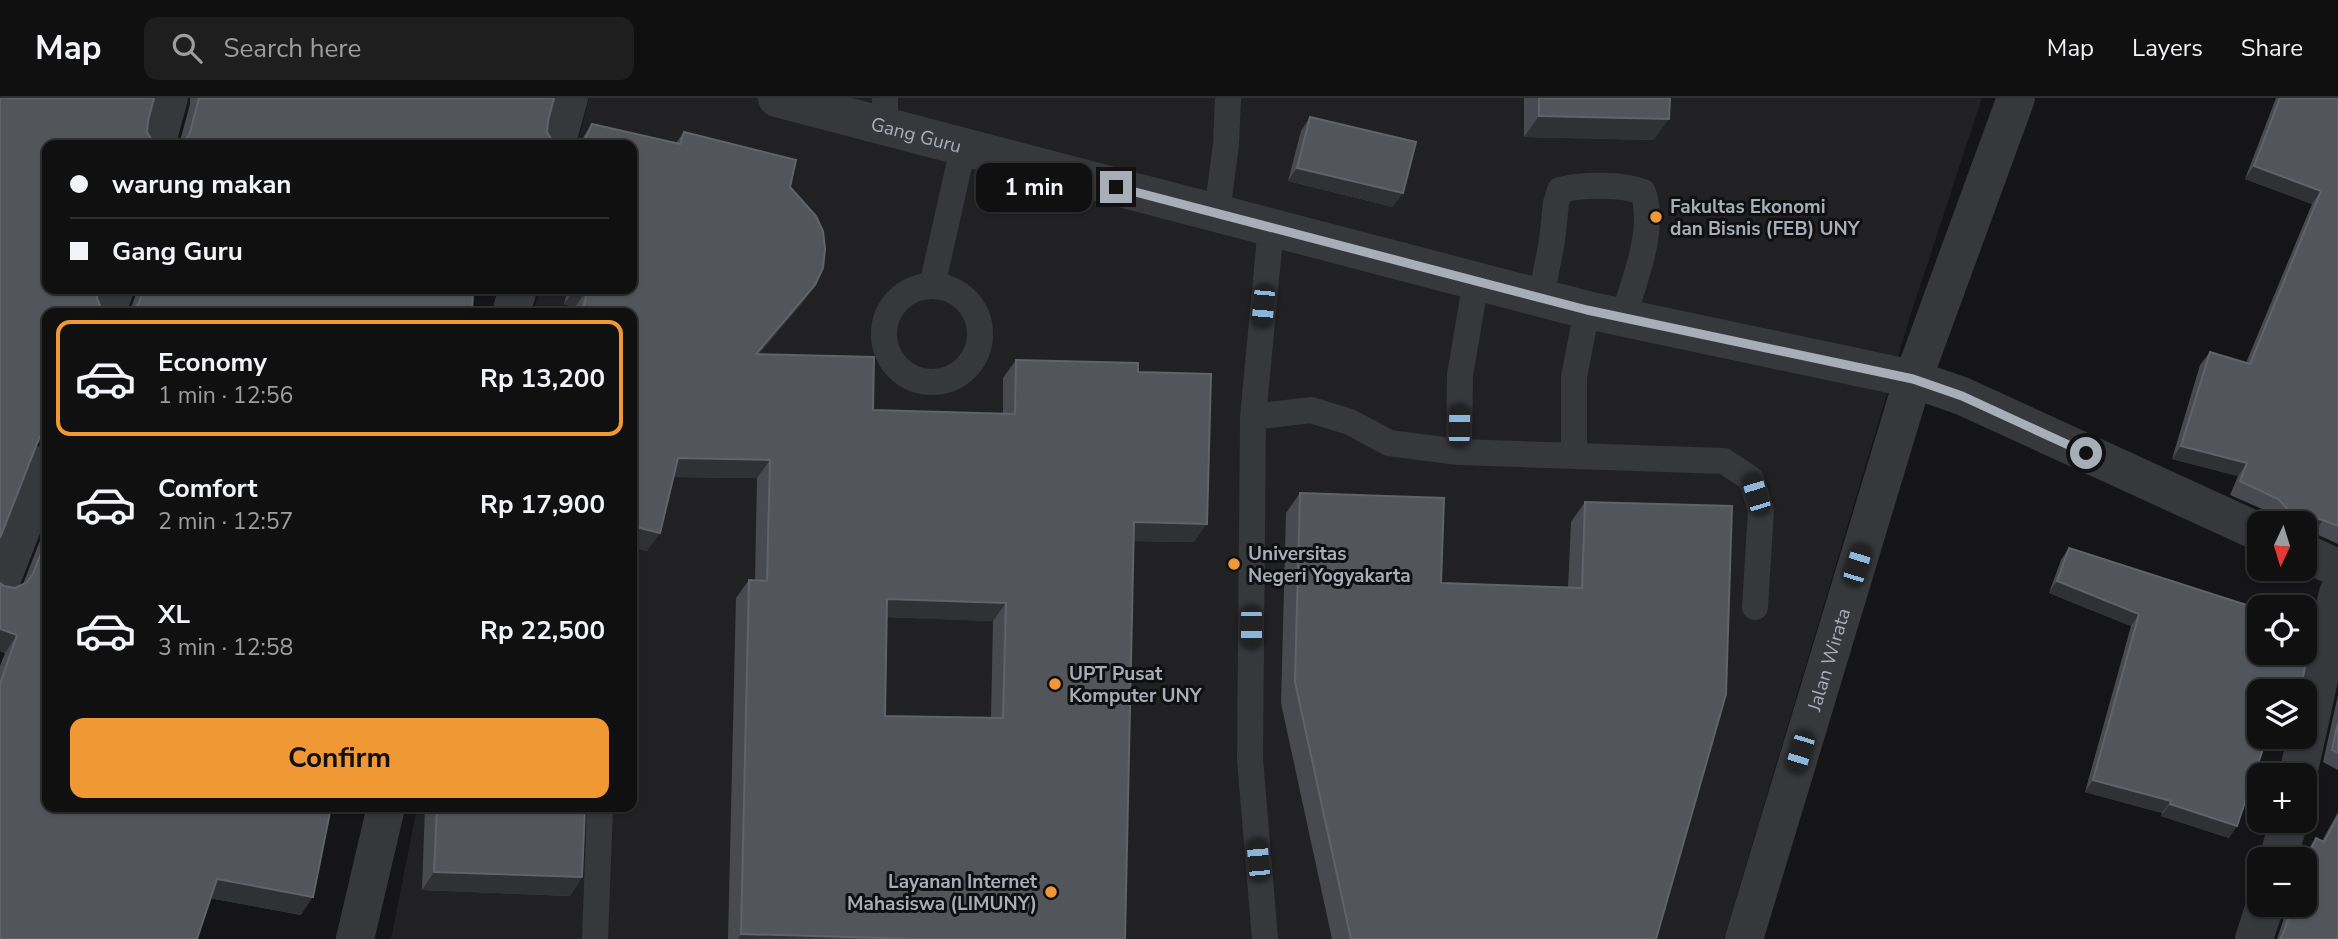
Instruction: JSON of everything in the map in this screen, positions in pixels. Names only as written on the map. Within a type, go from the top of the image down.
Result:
[{"type":"street","points":[[157,140],[169,98]]},
{"type":"street","points":[[557,140],[569,98]]},
{"type":"street","name":"Gang Guru","points":[[777,98],[885,112],[964,148],[1587,310],[1913,379],[1962,396],[2247,527]]},
{"type":"street","name":"Jalan Wirata","points":[[1744,939],[1913,379],[2016,98]]},
{"type":"street","points":[[0,584],[42,476]]},
{"type":"street","points":[[2317,558],[2338,568]]},
{"type":"street","points":[[2301,763],[2338,593]]},
{"type":"street","points":[[355,939],[385,812]]},
{"type":"street","points":[[2254,939],[2260,917]]},
{"type":"lane","points":[[1217,213],[1226,144],[1228,98]]},
{"type":"lane","points":[[932,286],[964,148]]},
{"type":"lane","points":[[1541,298],[1560,190],[1571,187],[1631,187],[1643,192],[1647,204],[1644,248],[1623,318]]},
{"type":"lane","points":[[1265,939],[1250,759],[1253,417],[1271,227]]},
{"type":"lane","points":[[1459,452],[1460,375],[1476,281]]},
{"type":"lane","points":[[1574,455],[1574,377],[1587,310]]},
{"type":"lane","points":[[1253,417],[1311,410],[1350,422],[1389,443],[1459,452],[1724,461],[1751,479],[1761,510],[1755,607]]},
{"type":"lane","points":[[594,939],[600,812]]},
{"type":"shaded area","name":"Universitas Negeri Yogyakarta","points":[[589,98],[1982,98],[1909,320],[1724,939],[391,939],[416,812],[637,812],[637,308],[534,308],[539,294],[637,294],[637,140],[578,140]]},
{"type":"building","points":[[0,98],[154,98],[147,132],[152,140],[42,140],[42,294],[97,294],[101,308],[42,308],[42,433],[0,538]]},
{"type":"building","points":[[199,98],[554,98],[547,132],[552,140],[185,140],[190,133]]},
{"type":"building","points":[[1539,98],[1670,98],[1669,119],[1539,116]]},
{"type":"building","points":[[2280,98],[2338,98],[2338,526],[2317,519],[2317,511],[2288,511],[2278,499],[2240,481],[2247,463],[2181,446],[2210,352],[2250,364],[2321,191],[2254,166]]},
{"type":"building","points":[[1310,117],[1416,142],[1403,193],[1297,168]]},
{"type":"building","points":[[592,124],[680,144],[684,132],[796,160],[790,187],[816,216],[823,231],[823,268],[815,285],[756,354],[874,357],[873,410],[1015,414],[1016,360],[1138,363],[1138,372],[1211,374],[1207,524],[1134,522],[1125,939],[916,939],[741,934],[749,580],[767,581],[770,460],[678,458],[660,533],[637,527],[637,308],[583,308],[587,294],[637,294],[637,140],[584,140]],"holes":[[[887,599],[1006,603],[1003,718],[885,716]]]},
{"type":"building","points":[[142,294],[473,294],[472,308],[135,308]]},
{"type":"building","points":[[1300,493],[1444,498],[1441,583],[1582,588],[1585,502],[1732,506],[1726,694],[1656,939],[1351,939],[1295,682]]},
{"type":"building","points":[[2069,548],[2247,605],[2247,665],[2306,665],[2303,679],[2247,679],[2247,749],[2263,749],[2258,763],[2247,763],[2247,796],[2237,826],[2170,804],[2171,801],[2093,780],[2139,614],[2057,581]]},
{"type":"building","points":[[42,550],[42,812],[330,812],[313,897],[217,879],[197,939],[0,939],[0,684],[17,635],[0,629],[0,583],[15,588],[26,583],[33,574]]},
{"type":"building","points":[[2338,722],[2338,753],[2332,750]]},
{"type":"building","points":[[437,812],[585,812],[582,877],[434,872]]},
{"type":"building","points":[[2338,816],[2338,939],[2280,939],[2289,917],[2317,917],[2317,847],[2312,847],[2316,838],[2324,842]]},
{"type":"place","name":"Fakultas Ekonomi dan Bisnis (FEB) UNY","points":[[1656,217]]},
{"type":"place","name":"Universitas Negeri Yogyakarta","points":[[1234,564]]},
{"type":"place","name":"UPT Pusat Komputer UNY","points":[[1055,684]]},
{"type":"place","name":"Layanan Internet Mahasiswa (LIMUNY)","points":[[1051,892]]},
{"type":"route","points":[[1116,187],[1587,310],[1913,379],[1962,396],[2086,453]]}]
